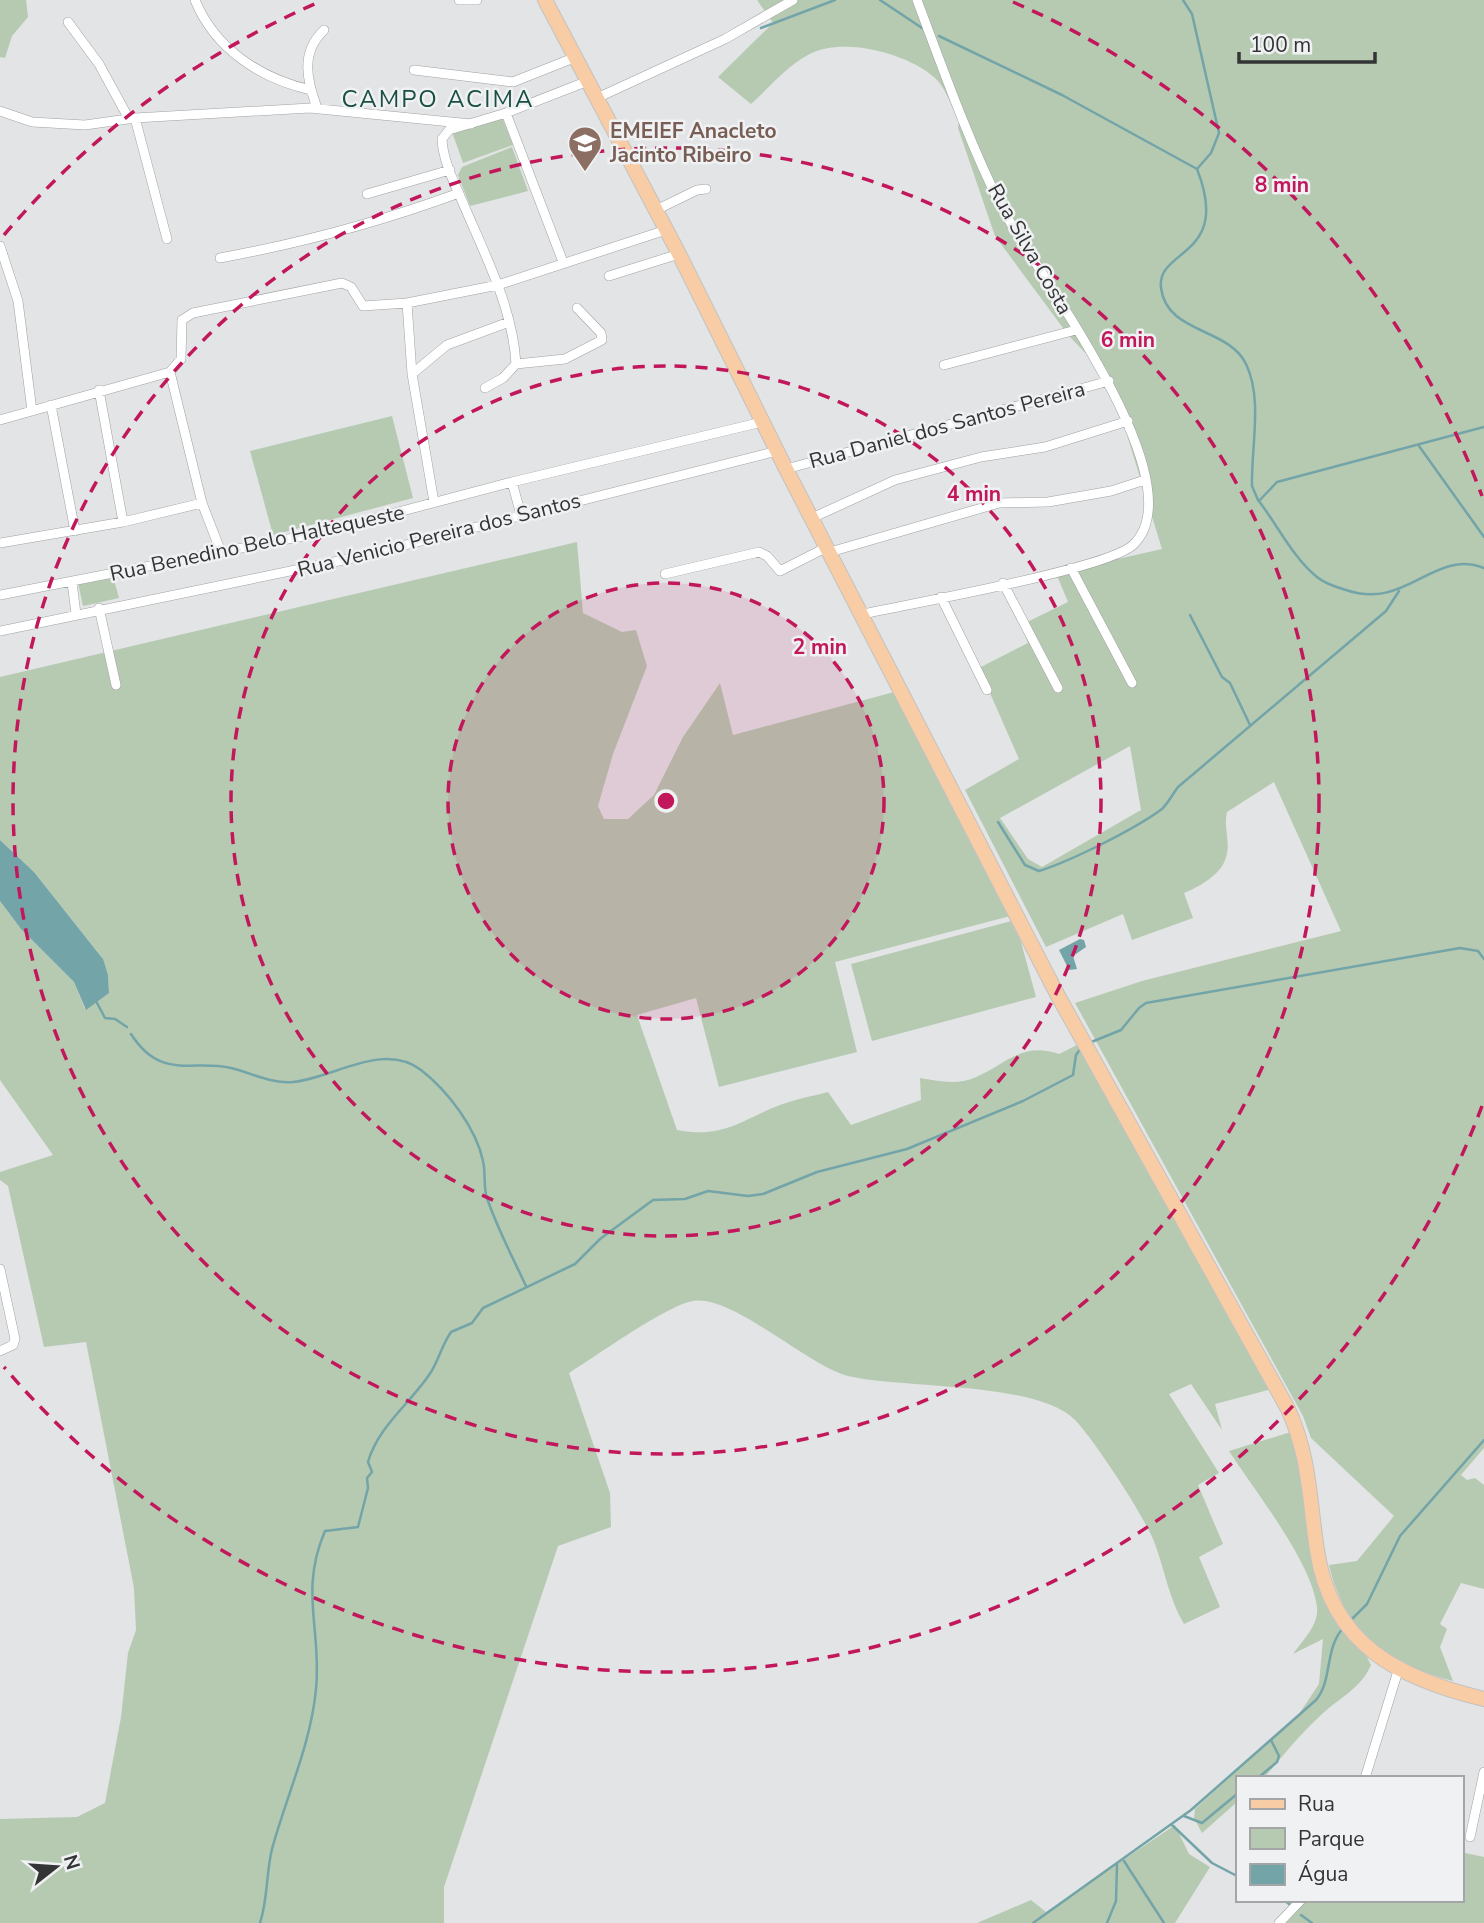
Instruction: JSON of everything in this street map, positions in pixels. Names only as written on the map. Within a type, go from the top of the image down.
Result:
[{"type":"main road","points":[[545,0],[679,254],[786,469],[1057,994],[1288,1409],[1298,1431],[1309,1472],[1317,1550],[1330,1595],[1357,1635],[1398,1671],[1420,1682],[1484,1699]]},
{"type":"street","points":[[195,0],[217,35],[246,63],[278,82],[311,90]]},
{"type":"street","points":[[459,0],[477,0]]},
{"type":"street","points":[[597,98],[725,39],[793,0]]},
{"type":"street","name":"Rua Silva Costa","points":[[863,614],[1071,568],[1123,551],[1133,544],[1147,522],[1145,480],[1128,421],[1109,381],[1001,205],[917,0]]},
{"type":"street","points":[[68,22],[99,64],[132,118],[167,239]]},
{"type":"street","points":[[317,108],[307,72],[309,51],[324,30]]},
{"type":"street","points":[[414,70],[513,82],[576,57]]},
{"type":"street","points":[[516,364],[509,322],[498,285],[458,193],[442,139],[449,130],[506,113],[588,81]]},
{"type":"street","points":[[0,111],[51,124],[96,124],[132,118],[317,108],[471,124]]},
{"type":"street","points":[[506,113],[563,262]]},
{"type":"street","points":[[367,194],[450,170]]},
{"type":"street","points":[[656,210],[697,190],[706,189]]},
{"type":"street","points":[[220,258],[322,237],[397,216],[458,193]]},
{"type":"street","points":[[0,420],[170,372],[181,359],[182,320],[193,313],[342,283],[351,287],[363,306],[407,303],[498,285],[666,230]]},
{"type":"street","points":[[0,246],[18,301],[32,411]]},
{"type":"street","points":[[609,276],[679,254]]},
{"type":"street","points":[[407,303],[412,374],[435,502]]},
{"type":"street","points":[[485,387],[503,377],[516,364],[565,359],[602,340],[601,334],[577,308]]},
{"type":"street","points":[[412,374],[447,345],[509,322]]},
{"type":"street","points":[[944,365],[1076,330]]},
{"type":"street","points":[[170,372],[202,503],[221,552]]},
{"type":"street","name":"Rua Daniel dos Santos Pereira","points":[[786,469],[1109,381]]},
{"type":"street","points":[[99,390],[122,522]]},
{"type":"street","points":[[51,405],[75,531]]},
{"type":"street","points":[[812,518],[895,480],[981,457],[1045,447],[1128,421]]},
{"type":"street","name":"Rua Benedino Belo Haltequeste","points":[[0,595],[319,533],[512,482],[762,422]]},
{"type":"street","name":"Rua Venicio Pereira dos Santos","points":[[0,631],[99,608],[358,557],[777,451]]},
{"type":"street","points":[[665,574],[759,552],[767,556],[780,570],[828,549],[999,503],[1048,502],[1111,491],[1145,480]]},
{"type":"street","points":[[512,482],[521,515]]},
{"type":"street","points":[[0,543],[122,522],[202,503]]},
{"type":"street","points":[[1071,568],[1132,683]]},
{"type":"street","points":[[72,582],[76,614]]},
{"type":"street","points":[[1003,583],[1058,688]]},
{"type":"street","points":[[941,597],[987,690]]},
{"type":"street","points":[[99,608],[116,685]]},
{"type":"street","points":[[0,1269],[15,1339],[13,1345],[0,1350]]},
{"type":"street","points":[[1366,1776],[1398,1671]]},
{"type":"street","points":[[1470,1837],[1484,1772]]},
{"type":"street","points":[[1279,1923],[1299,1902]]},
{"type":"green space","points":[[0,0],[26,0],[28,17],[12,36],[5,58],[0,57]]},
{"type":"green space","points":[[757,0],[1484,0],[1484,1448],[1461,1475],[1467,1480],[1475,1478],[1484,1485],[1484,1589],[1461,1583],[1440,1624],[1447,1629],[1440,1647],[1453,1681],[1430,1674],[1389,1655],[1358,1628],[1346,1610],[1329,1565],[1357,1561],[1394,1516],[1311,1438],[1303,1416],[1075,1003],[1142,981],[1341,931],[1274,782],[1227,812],[1228,846],[1224,863],[1209,879],[1184,893],[1193,918],[1132,940],[1123,914],[1046,947],[965,790],[1019,759],[979,668],[1028,643],[1021,625],[1068,602],[1056,573],[1162,549],[1107,370],[1097,365],[1069,336],[995,236],[958,128],[959,120],[939,82],[923,69],[891,55],[856,47],[838,47],[822,50],[800,60],[751,104],[718,77],[773,23]],"holes":[[[1130,746],[1141,810],[1042,867],[1028,859],[1000,818]]]},
{"type":"green space","points":[[501,115],[513,145],[463,163],[452,132]]},
{"type":"green space","points":[[512,147],[528,191],[470,206],[458,175],[462,167]]},
{"type":"green space","points":[[392,416],[413,498],[273,535],[250,451]]},
{"type":"green space","points":[[577,542],[583,613],[622,632],[636,630],[647,666],[613,754],[598,806],[604,819],[628,819],[654,795],[683,737],[720,683],[733,735],[898,691],[1014,915],[835,962],[857,1052],[719,1087],[696,998],[637,1015],[677,1130],[720,1130],[780,1105],[828,1092],[851,1125],[921,1100],[920,1078],[947,1082],[968,1080],[1024,1052],[1034,1050],[1059,1054],[1081,1043],[1272,1389],[1215,1404],[1222,1430],[1191,1384],[1169,1394],[1219,1473],[1198,1485],[1223,1544],[1199,1557],[1220,1607],[1184,1624],[1171,1595],[1155,1544],[1142,1517],[1094,1444],[1075,1420],[1056,1407],[1031,1398],[1001,1392],[848,1376],[831,1370],[728,1308],[709,1302],[693,1301],[649,1321],[569,1373],[610,1493],[611,1527],[558,1546],[444,1887],[444,1923],[0,1923],[0,1819],[77,1817],[105,1803],[121,1717],[128,1653],[136,1630],[134,1588],[86,1342],[44,1347],[8,1186],[0,1180],[0,1172],[53,1155],[0,1080],[0,901],[21,929],[74,982],[85,1009],[109,993],[108,975],[100,955],[34,872],[0,840],[0,677]]},
{"type":"green space","points":[[113,576],[119,598],[83,606],[78,583]]},
{"type":"green space","points":[[1015,920],[1036,997],[872,1041],[851,964]]},
{"type":"green space","points":[[1294,1431],[1326,1601],[1342,1631],[1366,1655],[1371,1665],[1361,1681],[1313,1723],[1266,1776],[1236,1776],[1236,1803],[1202,1833],[1194,1818],[1195,1809],[1299,1714],[1319,1684],[1323,1639],[1293,1654],[1316,1620],[1317,1607],[1313,1589],[1294,1548],[1229,1451]]},
{"type":"green space","points":[[1175,1825],[1189,1854],[1210,1867],[1175,1923],[977,1923],[1031,1900],[1046,1912]]},
{"type":"green space","points":[[1463,1852],[1484,1857],[1484,1923],[1280,1923],[1296,1902],[1463,1902]]},
{"type":"water","points":[[0,840],[34,872],[103,959],[108,975],[109,993],[86,1010],[74,982],[21,929],[0,901]]},
{"type":"water","points":[[1080,939],[1084,940],[1086,947],[1073,956],[1077,969],[1069,970],[1059,950]]},
{"type":"waterway","points":[[761,28],[835,0]]},
{"type":"waterway","points":[[880,0],[922,28]]},
{"type":"waterway","points":[[1183,0],[1192,14],[1219,133],[1211,153],[1197,169]]},
{"type":"waterway","points":[[939,36],[1062,95],[1197,169]]},
{"type":"waterway","points":[[1197,169],[1205,198],[1205,220],[1200,235],[1169,265],[1163,275],[1161,288],[1166,303],[1174,314],[1226,343],[1246,364],[1254,392],[1255,408],[1252,486],[1258,500],[1293,551],[1308,569],[1324,582],[1367,594],[1386,593],[1450,566],[1466,564],[1484,568]]},
{"type":"waterway","points":[[1259,501],[1277,482],[1484,427]]},
{"type":"waterway","points":[[1419,446],[1484,537]]},
{"type":"waterway","points":[[998,822],[1025,865],[1039,871],[1085,852],[1136,826],[1162,809],[1178,787],[1386,611],[1399,591]]},
{"type":"waterway","points":[[1190,615],[1222,677],[1230,683],[1250,725]]},
{"type":"waterway","points":[[1089,1043],[1121,1030],[1146,1003],[1460,948],[1478,951],[1484,959]]},
{"type":"waterway","points":[[95,999],[105,1018],[115,1019],[127,1027]]},
{"type":"waterway","points":[[131,1034],[142,1049],[166,1063],[231,1068],[277,1081],[309,1079],[375,1060],[406,1062],[421,1070],[451,1099],[474,1136],[483,1161],[487,1198],[526,1286]]},
{"type":"waterway","points":[[260,1923],[272,1849],[304,1750],[313,1710],[317,1668],[312,1592],[317,1553],[325,1531],[358,1527],[368,1488],[367,1478],[372,1472],[368,1462],[373,1449],[387,1426],[431,1372],[451,1332],[472,1323],[483,1308],[575,1264],[600,1239],[653,1200],[685,1199],[708,1191],[748,1196],[763,1194],[817,1172],[907,1149],[1023,1101],[1073,1075],[1076,1055],[1081,1048]]},
{"type":"waterway","points":[[1351,1620],[1367,1604],[1400,1536],[1484,1440]]},
{"type":"waterway","points":[[1033,1923],[1191,1810],[1316,1700],[1325,1683],[1334,1644],[1344,1627]]},
{"type":"waterway","points":[[1260,1776],[1277,1762],[1279,1756],[1271,1740]]},
{"type":"waterway","points":[[1184,1816],[1202,1823],[1236,1795]]},
{"type":"waterway","points":[[1172,1825],[1212,1863],[1236,1875]]},
{"type":"waterway","points":[[1124,1861],[1164,1923]]},
{"type":"waterway","points":[[1107,1923],[1116,1901],[1117,1865]]},
{"type":"waterway","points":[[1287,1902],[1293,1907]]},
{"type":"waterway","points":[[1301,1915],[1312,1923]]},
{"type":"place","name":"EMEIEF Anacleto Jacinto Ribeiro","points":[[585,173]]},
{"type":"district","name":"CAMPO ACIMA","points":[[438,99]]}]
